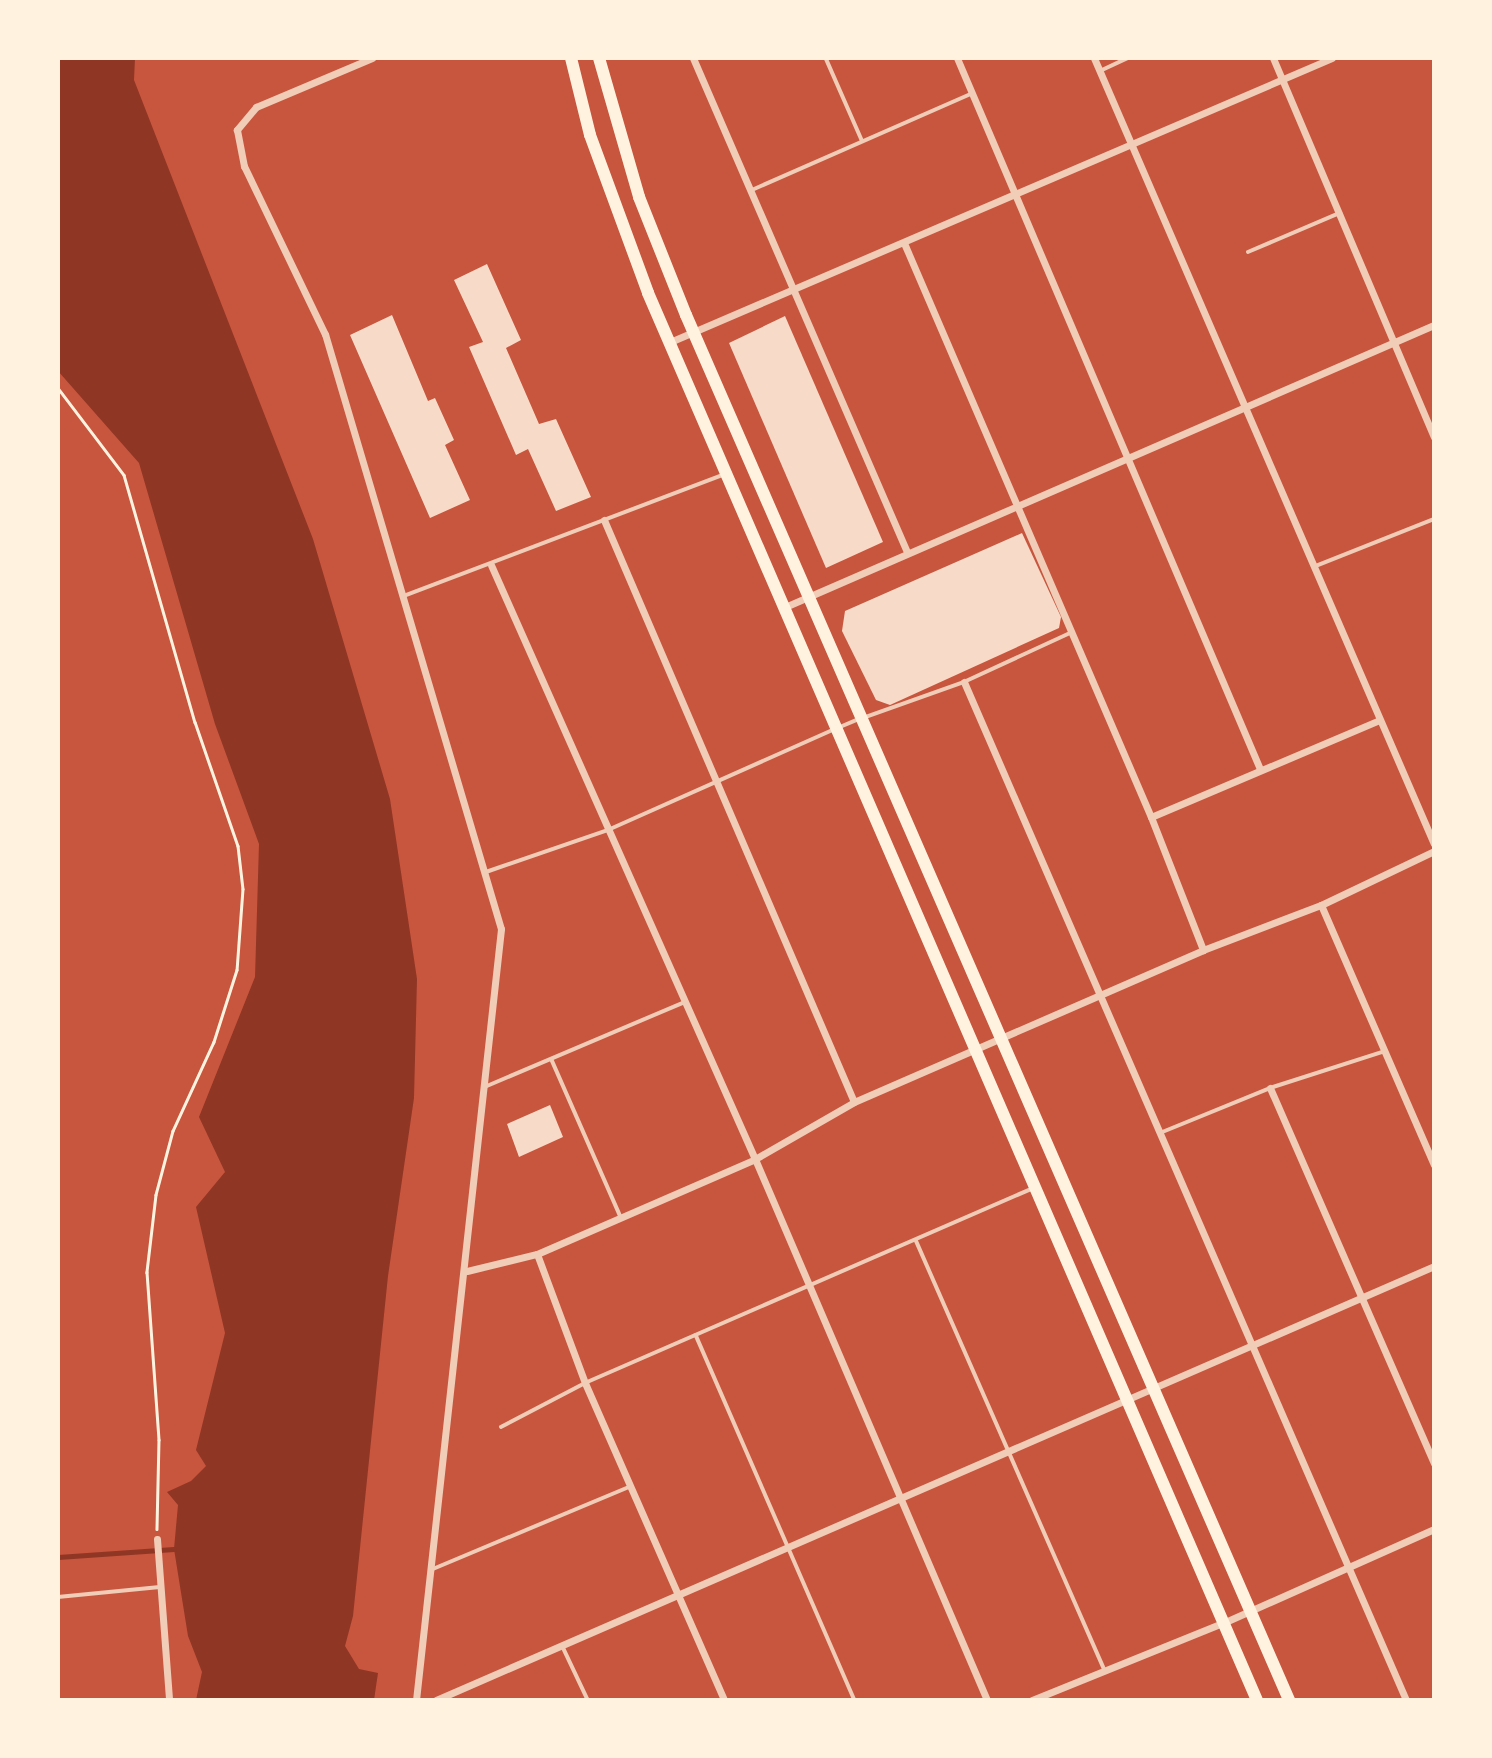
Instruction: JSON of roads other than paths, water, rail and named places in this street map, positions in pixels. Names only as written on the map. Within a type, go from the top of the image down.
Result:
[{"type":"main road","points":[[571,58],[590,135],[670,342],[1035,1187],[1125,1402],[1256,1700]]},
{"type":"main road","points":[[598,58],[639,197],[694,332],[1289,1700]]},
{"type":"street","points":[[372,58],[256,107],[237,130],[244,166],[324,334],[501,929],[467,1271],[416,1700]]},
{"type":"street","points":[[693,58],[907,552]]},
{"type":"street","points":[[957,58],[1017,193],[1260,769]]},
{"type":"street","points":[[1094,58],[1129,146],[1248,408],[1434,844]]},
{"type":"street","points":[[1273,58],[1341,212],[1434,437]]},
{"type":"street","points":[[670,342],[1332,58]]},
{"type":"street","points":[[904,243],[1151,817],[1203,950]]},
{"type":"street","points":[[785,607],[1434,326]]},
{"type":"street","points":[[604,520],[720,781],[855,1102]]},
{"type":"street","points":[[491,565],[682,1003],[755,1159],[988,1700]]},
{"type":"street","points":[[964,682],[1406,1700]]},
{"type":"street","points":[[1151,817],[1379,720]]},
{"type":"street","points":[[467,1271],[537,1254],[755,1159],[855,1102],[1203,950],[1321,905],[1434,851]]},
{"type":"street","points":[[1321,905],[1434,1165]]},
{"type":"street","points":[[1270,1088],[1434,1464]]},
{"type":"street","points":[[537,1254],[585,1384],[724,1700]]},
{"type":"street","points":[[436,1700],[459,1696],[787,1545],[1125,1402],[1434,1266]]},
{"type":"street","points":[[1032,1700],[1104,1668],[1223,1623],[1434,1529]]},
{"type":"street","points":[[157,1539],[169,1700]]},
{"type":"lane","points":[[826,58],[862,141]]},
{"type":"lane","points":[[1100,71],[1128,58]]},
{"type":"lane","points":[[752,190],[972,93]]},
{"type":"lane","points":[[1248,251],[1341,212]]},
{"type":"lane","points":[[404,596],[727,473]]},
{"type":"lane","points":[[1316,566],[1434,519]]},
{"type":"lane","points":[[486,872],[608,830],[837,728],[862,718],[880,715],[964,682],[1070,633]]},
{"type":"lane","points":[[487,1086],[682,1003]]},
{"type":"lane","points":[[1160,1133],[1270,1088],[1386,1050]]},
{"type":"lane","points":[[552,1060],[621,1217]]},
{"type":"lane","points":[[501,1427],[585,1384],[1035,1187]]},
{"type":"lane","points":[[916,1240],[1104,1668]]},
{"type":"lane","points":[[696,1335],[855,1700]]},
{"type":"lane","points":[[431,1570],[630,1486]]},
{"type":"lane","points":[[58,1597],[160,1587]]},
{"type":"lane","points":[[563,1647],[588,1700]]},
{"type":"waterway","points":[[58,1557],[174,1549]]}]
